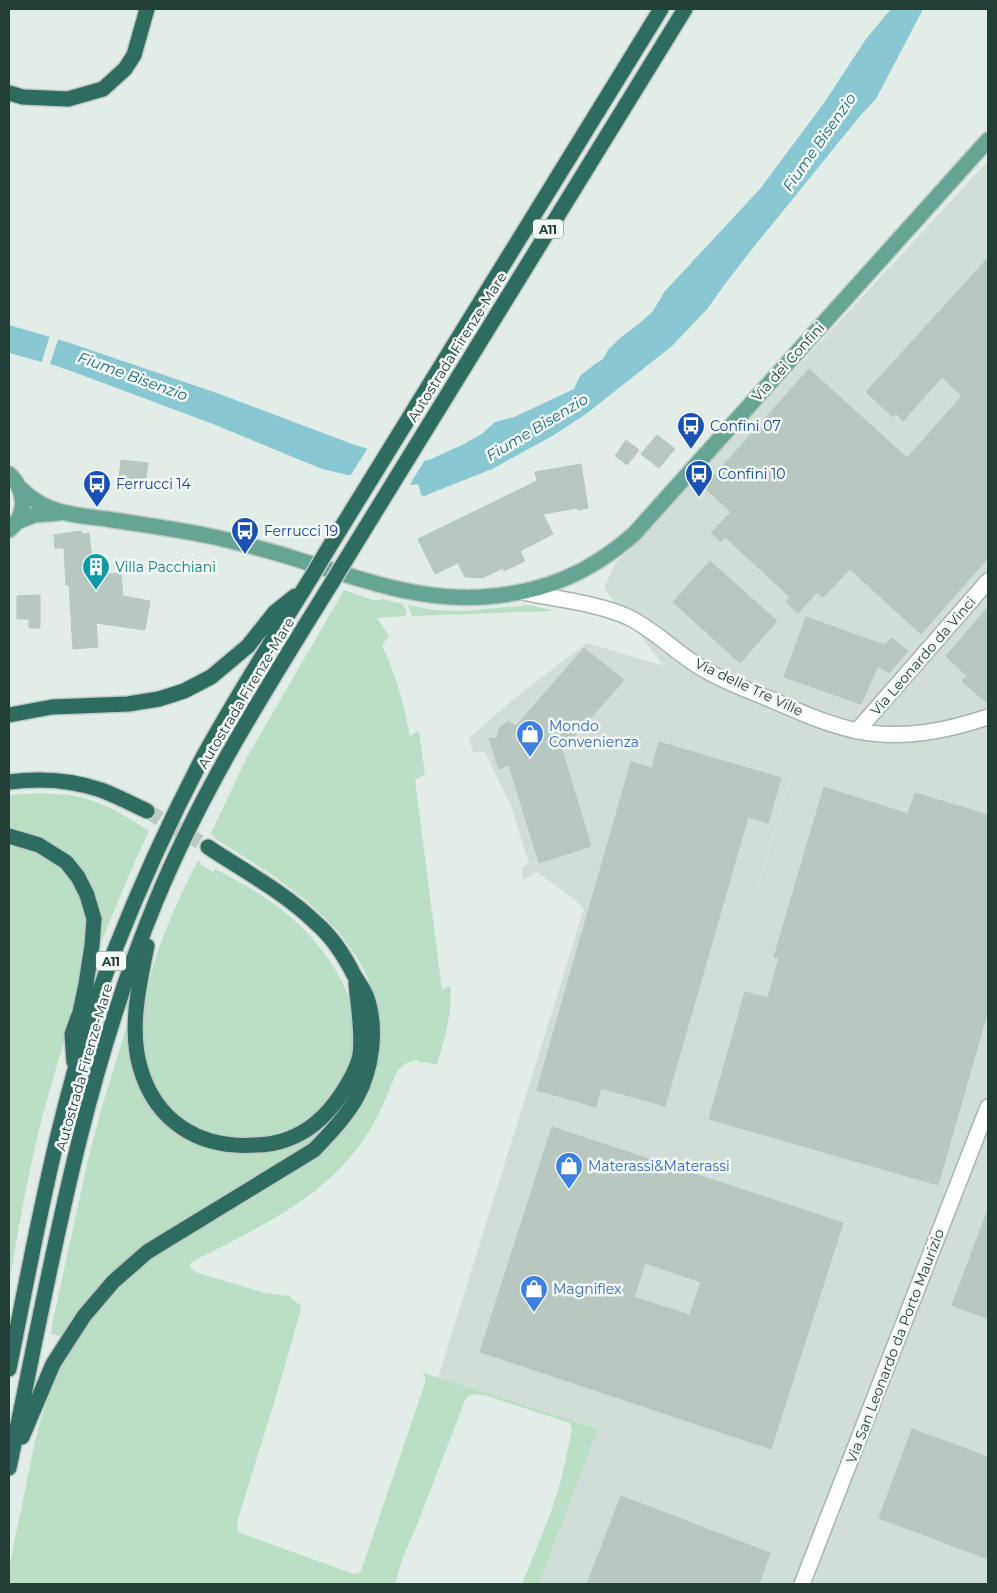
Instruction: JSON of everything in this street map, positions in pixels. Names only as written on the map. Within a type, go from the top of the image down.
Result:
[{"type":"highway","points":[[9,93],[24,97],[68,99],[103,89],[125,69],[134,55],[147,9]]},
{"type":"highway","name":"Autostrada Firenze-Mare","points":[[9,1369],[42,1204],[75,1072],[92,1014],[114,953],[180,802],[218,729],[661,9]]},
{"type":"highway","name":"Autostrada Firenze-Mare","points":[[9,1468],[70,1175],[111,1024],[156,899],[218,772],[265,689],[684,9]]},
{"type":"highway","points":[[9,715],[52,708],[128,704],[159,699],[184,691],[211,677],[248,646],[275,612],[308,582]]},
{"type":"highway","points":[[9,782],[41,780],[83,784],[104,791],[147,811]]},
{"type":"highway","points":[[9,836],[39,845],[66,862],[78,877],[87,895],[94,919],[86,984],[80,1012],[72,1034],[75,1072]]},
{"type":"highway","points":[[9,1468],[53,1364],[84,1316],[113,1282],[147,1252],[314,1150],[346,1113],[358,1095],[366,1072],[372,1044],[372,1025],[368,1001],[362,985],[355,977],[348,963],[318,924],[285,897],[208,847]]},
{"type":"highway","points":[[156,899],[139,987],[136,1021],[137,1051],[140,1067],[152,1096],[171,1120],[200,1139],[222,1144],[265,1145],[287,1140],[316,1123],[326,1114],[353,1075],[359,1057],[361,1039],[360,1019],[355,977]]},
{"type":"main road","name":"Via dei Confini","points":[[63,512],[184,531],[216,538],[265,550],[365,581],[419,594],[458,598],[498,596],[522,592],[557,582],[591,566],[614,551],[634,534],[988,140]]},
{"type":"main road","points":[[9,474],[34,501],[63,512]]},
{"type":"main road","points":[[13,526],[22,512],[23,501],[20,488]]},
{"type":"main road","points":[[13,526],[34,515],[63,512]]},
{"type":"street","name":"Via Leonardo da Vinci","points":[[857,731],[988,581]]},
{"type":"street","name":"Via delle Tre Ville","points":[[522,592],[612,611],[627,617],[661,637],[702,668],[831,724],[857,731],[882,734],[926,732],[963,725],[988,717]]},
{"type":"street","name":"Via San Leonardo da Porto Maurizio","points":[[802,1584],[988,1107]]},
{"type":"shaded area","points":[[988,161],[988,1584],[539,1584],[598,1429],[438,1378],[584,909],[575,900],[537,872],[523,880],[522,868],[529,863],[511,806],[485,752],[473,752],[469,738],[516,697],[587,643],[664,666],[604,588],[615,564]],"holes":[[[793,768],[789,783],[757,890]]]},
{"type":"green space","points":[[344,590],[376,601],[382,599],[403,604],[407,612],[406,616],[377,618],[389,636],[382,645],[399,690],[410,736],[419,732],[425,774],[415,780],[442,990],[450,986],[450,1006],[437,1065],[422,1063],[417,1060],[408,1062],[401,1067],[373,1124],[357,1149],[338,1170],[294,1206],[190,1264],[191,1269],[198,1273],[265,1293],[289,1296],[300,1305],[301,1309],[238,1519],[237,1529],[240,1533],[354,1574],[360,1572],[425,1383],[425,1376],[421,1372],[598,1429],[539,1584],[522,1584],[551,1512],[561,1480],[572,1430],[570,1423],[484,1395],[473,1394],[466,1398],[403,1557],[395,1584],[9,1584],[9,1568],[39,1425],[64,1359],[98,1307],[140,1265],[197,1228],[293,1173],[309,1161],[340,1131],[375,1001],[368,978],[358,959],[339,932],[306,900],[271,874],[216,839],[211,833],[247,757]]},
{"type":"green space","points":[[408,605],[433,610],[464,611],[530,605],[553,611],[412,616]]},
{"type":"green space","points":[[62,794],[95,801],[149,831],[101,942],[67,854],[36,836],[9,829],[9,795]]},
{"type":"green space","points":[[9,843],[48,858],[67,875],[75,885],[81,898],[85,912],[86,937],[74,1001],[31,1165],[9,1285]]},
{"type":"green space","points":[[198,861],[213,872],[215,869],[263,896],[280,908],[302,928],[327,957],[337,973],[346,990],[352,1008],[355,1026],[355,1045],[352,1059],[337,1089],[324,1106],[307,1121],[298,1127],[268,1138],[237,1139],[217,1135],[191,1125],[176,1114],[167,1104],[148,1066],[144,1037],[145,1007],[151,976],[160,944],[172,914]]},
{"type":"green space","points":[[127,1025],[162,1120],[176,1134],[190,1142],[227,1153],[259,1153],[277,1149],[327,1121],[329,1123],[314,1139],[278,1166],[181,1221],[140,1249],[102,1282],[60,1336],[51,1334],[87,1164]]},
{"type":"water","name":"Fiume Bisenzio","points":[[891,9],[923,9],[876,99],[860,116],[752,249],[708,308],[672,346],[586,414],[554,435],[492,469],[424,496],[421,495],[417,484],[348,475],[322,469],[213,424],[114,387],[57,366],[9,353],[9,325],[67,342],[214,392],[355,445],[401,459],[429,460],[464,444],[483,433],[495,422],[514,417],[574,389],[580,376],[603,359],[608,350],[620,338],[653,311],[665,291],[760,189],[824,103],[866,39]]},
{"type":"pier","points":[[50,335],[59,337],[49,367],[41,364]]},
{"type":"pier","points":[[369,446],[402,456],[418,459],[426,458],[409,486],[349,478]]},
{"type":"building","points":[[988,258],[988,558],[921,634],[850,569],[823,597],[817,592],[798,613],[786,602],[790,597],[725,537],[721,542],[711,533],[731,512],[704,487],[809,369],[907,458],[962,396],[942,377],[903,421],[896,414],[893,417],[866,392]]},
{"type":"building","points":[[657,435],[675,449],[659,468],[641,454]]},
{"type":"building","points":[[626,440],[639,450],[627,465],[615,456]]},
{"type":"building","points":[[121,460],[148,463],[145,486],[131,484],[131,490],[118,488]]},
{"type":"building","points":[[581,464],[588,508],[543,514],[553,534],[520,551],[525,561],[504,571],[503,568],[482,578],[465,577],[458,563],[435,574],[418,539],[537,481],[535,472]]},
{"type":"building","name":"Villa Pacchiani","points":[[81,531],[82,534],[89,533],[94,575],[121,573],[123,596],[150,601],[145,630],[96,623],[98,647],[73,649],[69,585],[66,585],[64,548],[55,548],[54,535]]},
{"type":"building","points":[[710,561],[777,621],[740,663],[673,602]]},
{"type":"building","points":[[40,595],[40,628],[29,628],[29,619],[17,619],[17,596]]},
{"type":"building","points":[[988,607],[988,704],[962,681],[967,676],[946,656]]},
{"type":"building","points":[[806,617],[884,645],[892,638],[908,651],[889,673],[878,666],[861,704],[784,677]]},
{"type":"building","name":"Mondo Convenienza","points":[[584,648],[624,680],[562,750],[591,846],[539,863],[509,765],[499,769],[489,738],[497,738],[499,729],[508,721],[516,726]]},
{"type":"building","points":[[659,742],[781,778],[768,823],[748,817],[665,1106],[601,1088],[596,1107],[537,1090],[631,762],[652,768]]},
{"type":"building","points":[[824,787],[908,814],[915,793],[988,815],[988,1017],[986,1017],[938,1185],[709,1119],[745,992],[768,998],[779,958],[774,957]]},
{"type":"building","points":[[552,1127],[843,1223],[771,1449],[480,1352]],"holes":[[[645,1263],[701,1282],[690,1315],[634,1297]]]},
{"type":"building","points":[[988,1212],[988,1319],[952,1305]]},
{"type":"building","points":[[912,1429],[988,1457],[988,1559],[879,1518]]},
{"type":"building","points":[[621,1496],[770,1553],[759,1584],[587,1584]]},
{"type":"tunnel","points":[[147,811],[208,847]]},
{"type":"place","name":"Confini 07","points":[[691,450]]},
{"type":"place","name":"Confini 10","points":[[699,498]]},
{"type":"place","name":"Ferrucci 14","points":[[97,508]]},
{"type":"place","name":"Ferrucci 19","points":[[245,555]]},
{"type":"place","name":"Villa Pacchiani","points":[[96,591]]},
{"type":"place","name":"Mondo Convenienza","points":[[530,758]]},
{"type":"place","name":"Materassi&Materassi","points":[[569,1190]]},
{"type":"place","name":"Magniflex","points":[[534,1313]]}]
